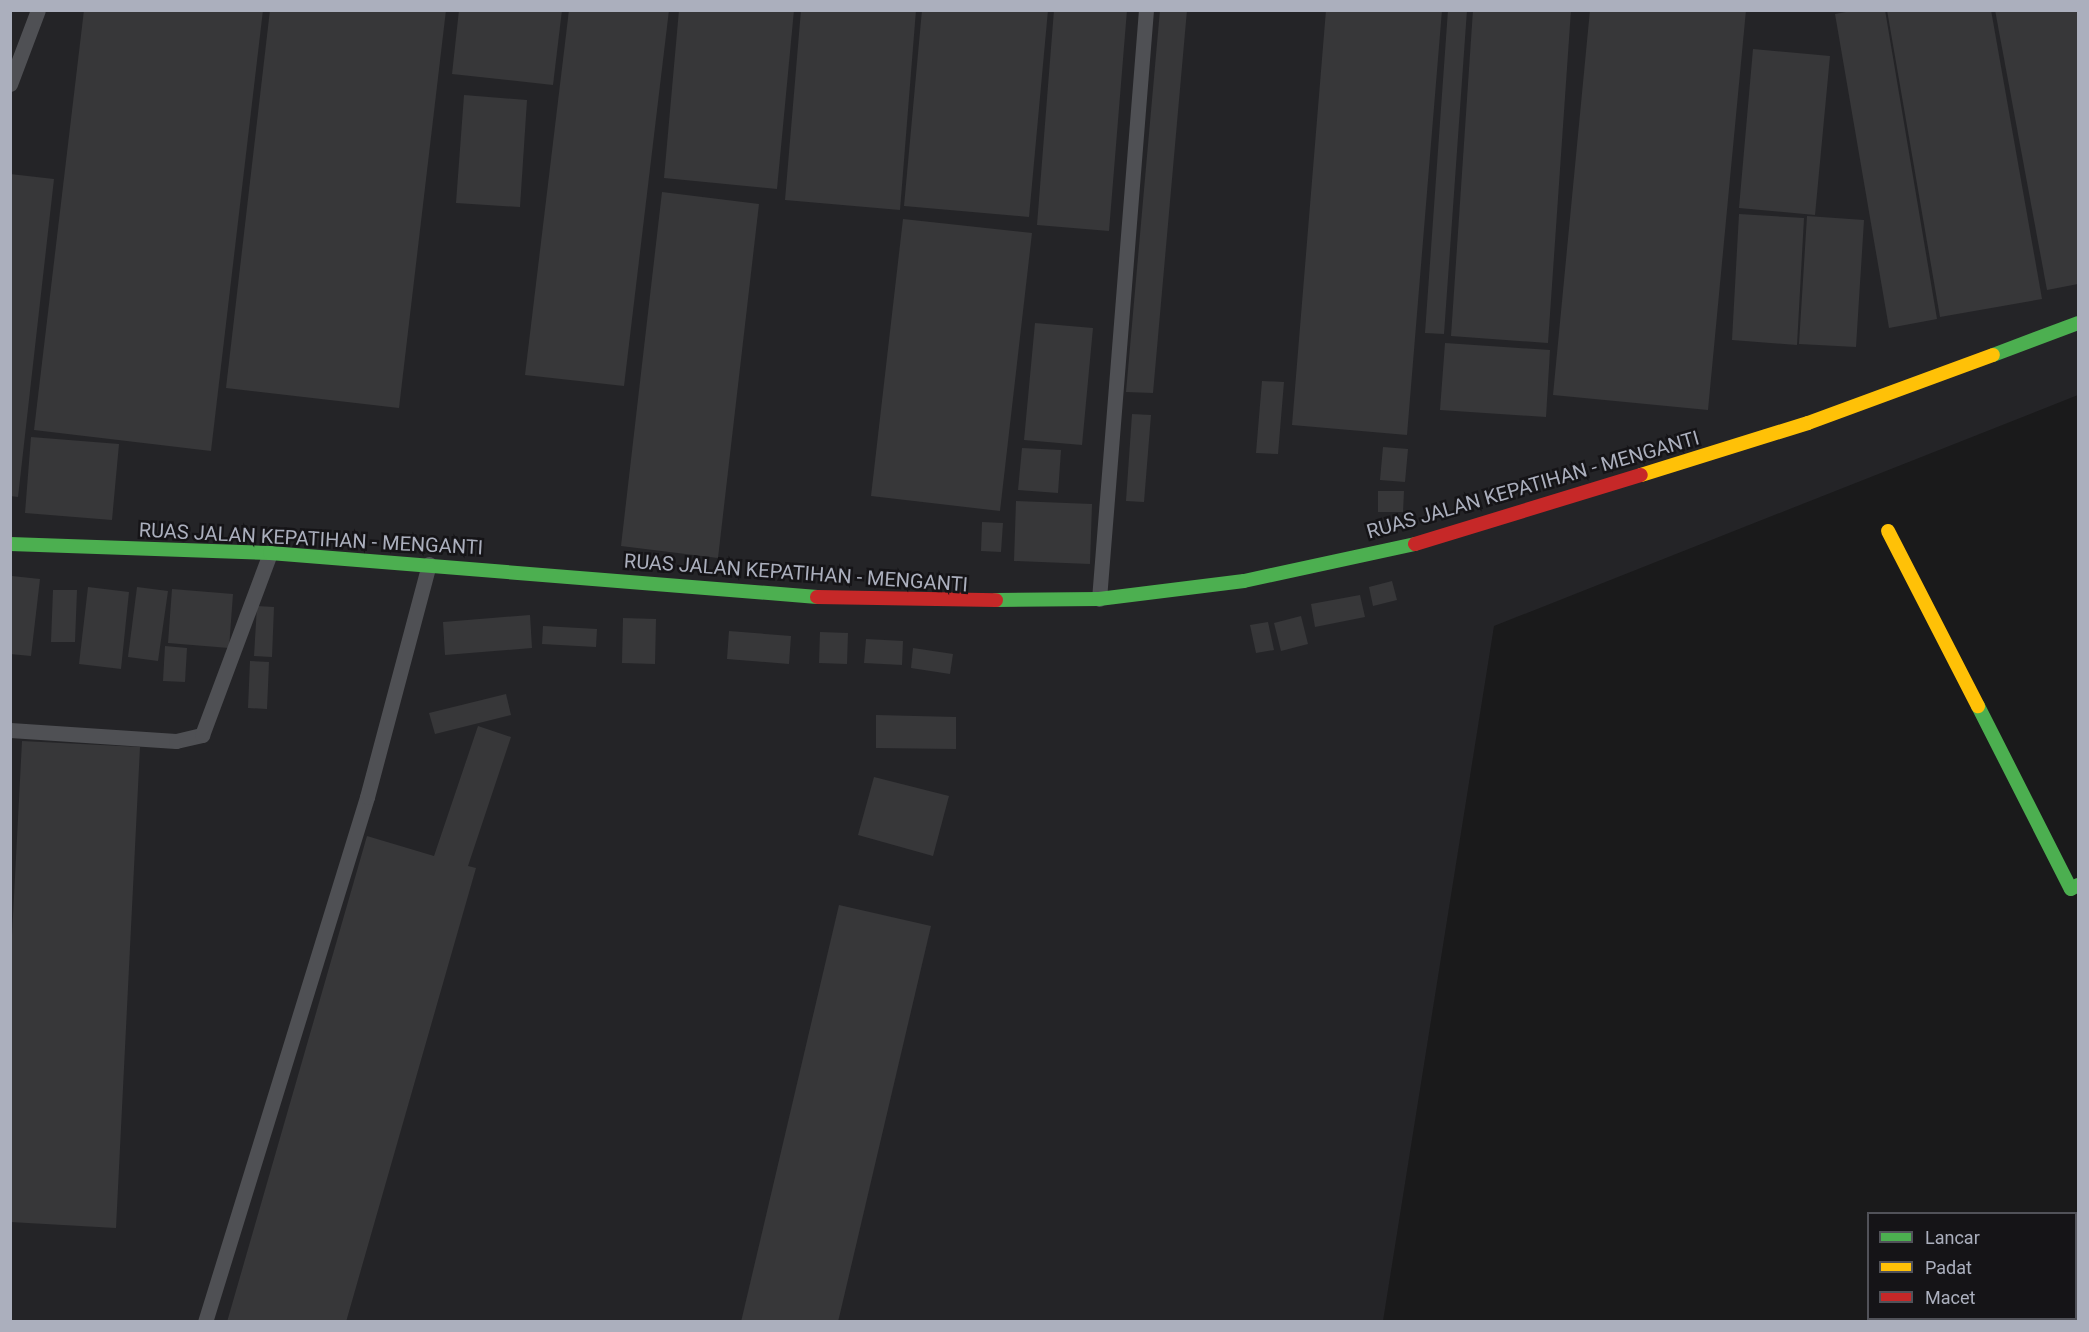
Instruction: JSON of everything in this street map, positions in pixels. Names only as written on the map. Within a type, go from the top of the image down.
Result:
[{"type":"main road","name":"RUAS JALAN KEPATIHAN - MENGANTI","points":[[10,544],[270,553],[885,602],[1099,599],[1244,581],[1423,542],[1808,423],[2079,323]]},
{"type":"main road","points":[[1888,531],[2071,889],[2079,885]]},
{"type":"lane","points":[[10,84],[38,10]]},
{"type":"lane","points":[[1099,599],[1146,10]]},
{"type":"lane","points":[[10,730],[176,741],[202,735],[270,553]]},
{"type":"lane","points":[[205,1322],[367,797],[429,564]]},
{"type":"shaded area","points":[[10,11],[2078,11],[2078,395],[1494,626],[1383,1321],[11,1321]]},
{"type":"building","points":[[84,10],[263,10],[211,451],[34,430]]},
{"type":"building","points":[[270,10],[446,10],[399,408],[226,388]]},
{"type":"building","points":[[459,10],[562,10],[553,85],[452,74]]},
{"type":"building","points":[[569,10],[669,10],[624,386],[525,375]]},
{"type":"building","points":[[679,10],[794,10],[777,189],[664,178]]},
{"type":"building","points":[[801,10],[916,10],[900,210],[785,200]]},
{"type":"building","points":[[922,10],[1048,10],[1029,217],[904,206]]},
{"type":"building","points":[[1054,10],[1127,10],[1109,231],[1037,225]]},
{"type":"building","points":[[1160,10],[1187,10],[1153,393],[1126,392]]},
{"type":"building","points":[[1326,10],[1442,10],[1407,435],[1292,425]]},
{"type":"building","points":[[1448,10],[1467,10],[1444,334],[1425,333]]},
{"type":"building","points":[[1473,10],[1571,10],[1548,343],[1451,336]]},
{"type":"building","points":[[1590,10],[1746,10],[1708,410],[1553,395]]},
{"type":"building","points":[[1857,10],[1885,10],[1937,319],[1889,328],[1835,14]]},
{"type":"building","points":[[1887,10],[1991,10],[2042,299],[1940,317]]},
{"type":"building","points":[[1995,10],[2078,10],[2078,284],[2047,290]]},
{"type":"building","points":[[1753,49],[1830,56],[1815,215],[1739,208]]},
{"type":"building","points":[[464,95],[527,100],[520,207],[456,203]]},
{"type":"building","points":[[10,174],[54,179],[18,497],[10,496]]},
{"type":"building","points":[[662,192],[759,204],[718,558],[621,546]]},
{"type":"building","points":[[1739,214],[1804,218],[1797,345],[1732,340]]},
{"type":"building","points":[[1807,216],[1864,220],[1856,347],[1799,344]]},
{"type":"building","points":[[903,219],[1032,233],[1000,511],[871,496]]},
{"type":"building","points":[[1035,323],[1093,328],[1082,445],[1024,440]]},
{"type":"building","points":[[1445,343],[1550,350],[1546,417],[1440,410]]},
{"type":"building","points":[[1262,381],[1284,382],[1278,454],[1256,453]]},
{"type":"building","points":[[1132,414],[1151,415],[1144,502],[1126,501]]},
{"type":"building","points":[[31,437],[119,444],[112,520],[25,513]]},
{"type":"building","points":[[1383,447],[1408,449],[1405,482],[1380,480]]},
{"type":"building","points":[[1022,448],[1061,450],[1058,493],[1018,490]]},
{"type":"building","points":[[1378,491],[1404,491],[1403,512],[1378,512]]},
{"type":"building","points":[[1016,501],[1092,504],[1090,564],[1014,561]]},
{"type":"building","points":[[982,522],[1003,523],[1001,552],[981,551]]},
{"type":"building","points":[[12,576],[40,579],[31,656],[10,654]]},
{"type":"building","points":[[1392,581],[1397,600],[1373,606],[1369,587]]},
{"type":"building","points":[[88,587],[129,592],[121,669],[79,664]]},
{"type":"building","points":[[137,587],[168,591],[158,661],[128,657]]},
{"type":"building","points":[[172,589],[233,594],[229,648],[168,643]]},
{"type":"building","points":[[53,590],[77,590],[75,642],[51,642]]},
{"type":"building","points":[[1360,595],[1365,617],[1315,627],[1311,604]]},
{"type":"building","points":[[257,606],[274,607],[272,657],[254,656]]},
{"type":"building","points":[[530,615],[532,648],[445,655],[443,622]]},
{"type":"building","points":[[1301,616],[1308,644],[1281,651],[1274,623]]},
{"type":"building","points":[[623,618],[656,619],[655,664],[622,663]]},
{"type":"building","points":[[1268,622],[1274,650],[1256,653],[1250,625]]},
{"type":"building","points":[[543,626],[597,629],[596,647],[542,644]]},
{"type":"building","points":[[729,631],[791,636],[789,664],[727,659]]},
{"type":"building","points":[[820,632],[848,633],[847,664],[819,663]]},
{"type":"building","points":[[866,639],[903,641],[902,665],[864,663]]},
{"type":"building","points":[[165,646],[187,648],[185,682],[163,681]]},
{"type":"building","points":[[913,648],[953,654],[950,674],[911,668]]},
{"type":"building","points":[[250,661],[269,662],[267,709],[248,708]]},
{"type":"building","points":[[506,694],[511,715],[435,734],[429,713]]},
{"type":"building","points":[[876,715],[956,717],[956,749],[876,748]]},
{"type":"building","points":[[478,726],[511,737],[468,866],[476,868],[346,1322],[227,1322],[367,836],[434,856]]},
{"type":"building","points":[[22,741],[140,747],[116,1228],[10,1222],[10,974]]},
{"type":"building","points":[[874,777],[949,796],[933,856],[858,835]]},
{"type":"building","points":[[839,905],[931,926],[838,1322],[741,1322]]},
{"type":"traffic: fast","points":[[1993,355],[2078,323]]},
{"type":"traffic: fast","points":[[10,544],[270,553],[817,597]]},
{"type":"traffic: fast","points":[[996,600],[1099,599],[1244,581],[1415,544]]},
{"type":"traffic: fast","points":[[1978,706],[2071,889],[2078,885]]},
{"type":"traffic: slow","points":[[1641,475],[1808,423],[1993,355]]},
{"type":"traffic: slow","points":[[1888,531],[1978,706]]},
{"type":"traffic: jam","points":[[1415,544],[1641,475]]},
{"type":"traffic: jam","points":[[817,597],[996,600]]}]
